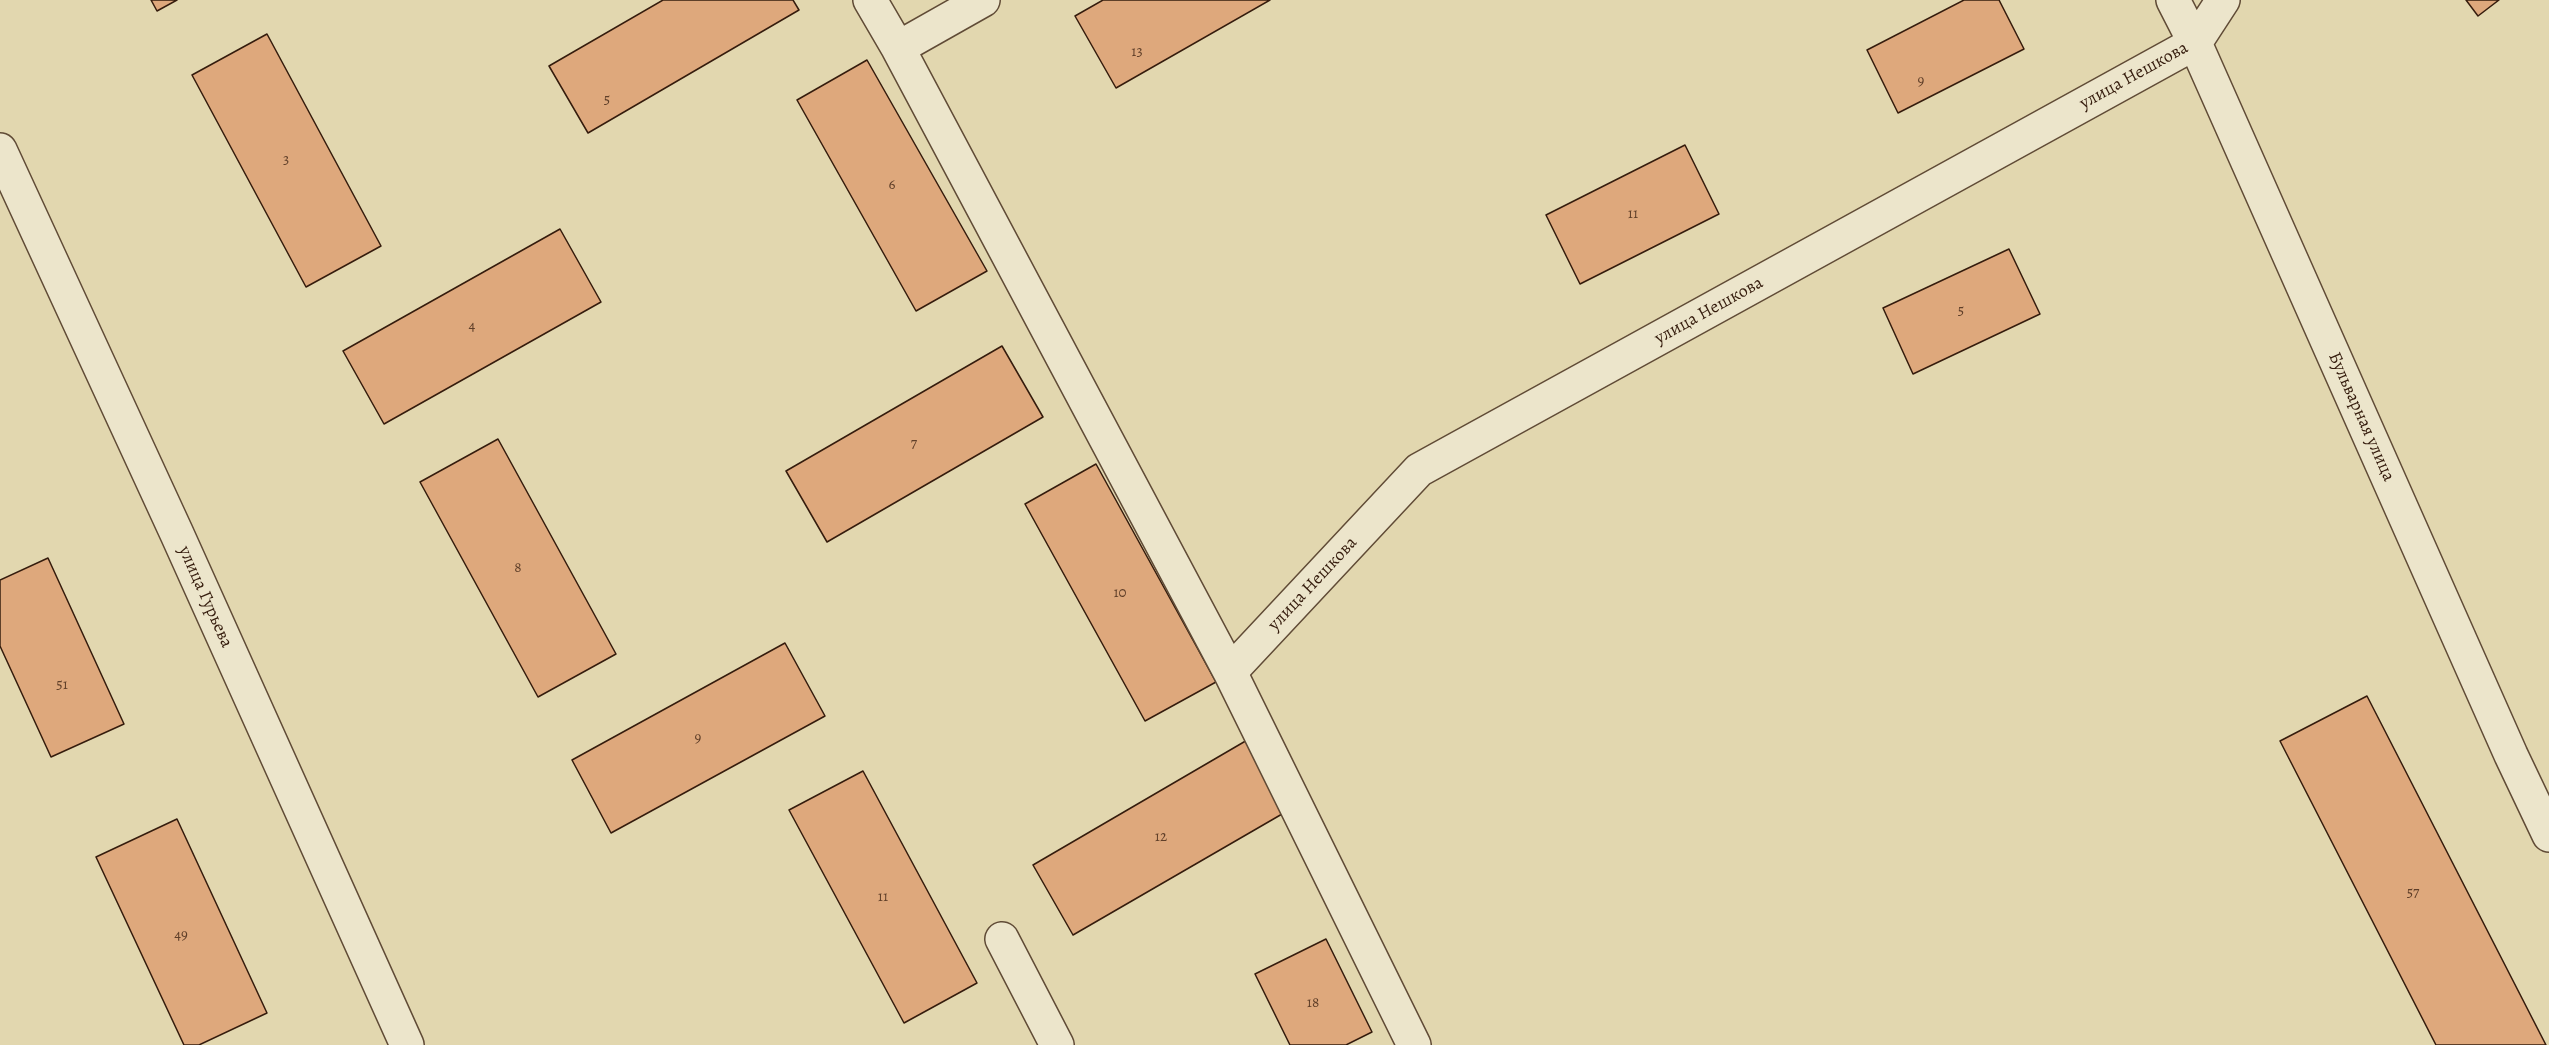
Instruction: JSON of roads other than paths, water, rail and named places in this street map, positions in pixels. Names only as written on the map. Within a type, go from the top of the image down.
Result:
[{"type":"street","points":[[870,0],[898,48],[1230,672],[1414,1045]]},
{"type":"street","points":[[898,48],[983,0]]},
{"type":"street","name":"Бульварная улица","points":[[2173,0],[2195,43],[2549,836]]},
{"type":"street","name":"улица Нешкова","points":[[1230,672],[1419,470],[2195,43],[2223,0]]},
{"type":"street","name":"улица Гурьева","points":[[0,150],[177,534],[407,1045]]},
{"type":"street","points":[[1002,939],[1057,1045]]}]
